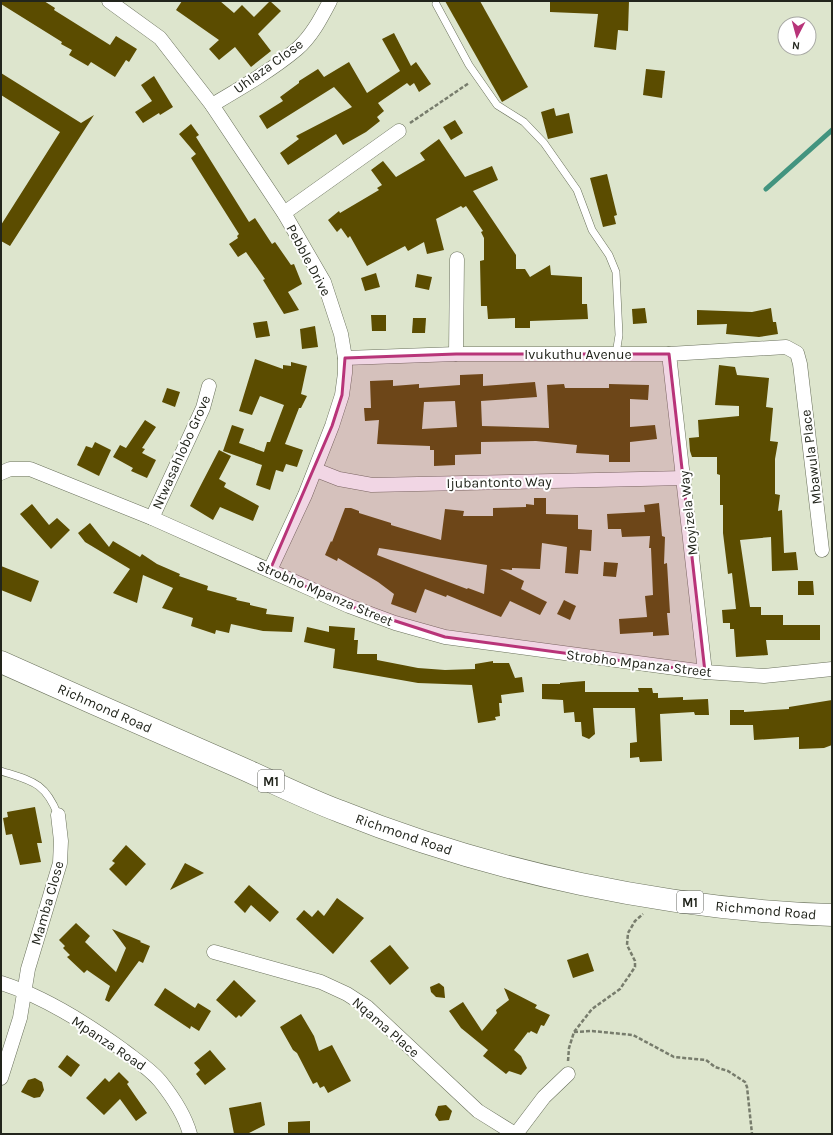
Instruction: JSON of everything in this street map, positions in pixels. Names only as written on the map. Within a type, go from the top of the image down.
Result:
[{"type":"highway","name":"Richmond Road","points":[[1,662],[340,812],[455,852],[550,877],[664,899],[792,914],[832,915]]},
{"type":"street","name":"Uhlaza Close","points":[[212,104],[242,88],[297,48],[319,23],[330,1]]},
{"type":"street","name":"Pebble Drive","points":[[116,3],[160,38],[212,104],[284,213],[324,282],[341,334],[345,358],[345,373],[342,395],[316,470],[270,570]]},
{"type":"street","points":[[284,213],[399,131]]},
{"type":"street","points":[[456,354],[458,259]]},
{"type":"street","name":"Ivukuthu Avenue","points":[[345,358],[456,354],[669,354],[786,347],[797,353],[800,364]]},
{"type":"street","name":"Moyizela Way","points":[[669,354],[705,672]]},
{"type":"street","name":"Mbawula Place","points":[[800,364],[822,550]]},
{"type":"street","name":"Ntwasahlobo Grove","points":[[152,518],[203,408],[209,386]]},
{"type":"street","name":"Strobho Mpanza Street","points":[[1,473],[10,470],[30,469],[152,518],[349,606],[395,623],[445,637],[705,672],[764,676],[832,669]]},
{"type":"street","name":"Ijubantonto Way","points":[[316,470],[339,479],[372,485],[684,478]]},
{"type":"street","name":"Mamba Close","points":[[1,1078],[20,1018],[28,969],[60,863],[61,841],[58,815]]},
{"type":"street","name":"Nqama Place","points":[[214,952],[321,982],[347,994],[367,1007],[478,1111],[515,1134]]},
{"type":"street","name":"Mpanza Road","points":[[1,983],[24,990],[93,1028],[147,1067],[161,1082],[187,1124],[190,1134]]},
{"type":"street","points":[[515,1134],[544,1097],[568,1074]]},
{"type":"lane","points":[[436,4],[478,78],[497,105],[524,122],[544,143],[577,190],[592,230],[609,255],[616,272],[619,335],[616,354]]},
{"type":"lane","points":[[1,771],[36,783],[46,792],[58,815]]},
{"type":"path","points":[[399,131],[437,104],[478,78]]},
{"type":"path","points":[[568,1074],[569,1048],[574,1032],[592,1008],[620,989],[635,967],[635,961],[627,945],[628,933],[635,921],[643,913],[664,899]]},
{"type":"path","points":[[574,1032],[592,1031],[633,1035],[674,1057],[706,1060],[715,1067],[728,1071],[745,1082],[747,1087],[752,1134]]},
{"type":"highlighted area","points":[[456,354],[669,354],[705,672],[445,637],[349,606],[270,570],[332,426],[342,395],[345,358]]},
{"type":"building","points":[[1,1],[44,1],[55,8],[54,10],[110,45],[116,36],[137,49],[129,62],[126,60],[115,77],[91,62],[88,66],[69,55],[72,50],[61,44],[62,42],[1,4]]},
{"type":"building","points":[[182,1],[220,1],[234,13],[242,5],[254,17],[270,1],[281,11],[258,34],[271,51],[251,67],[235,47],[219,60],[209,49],[219,40],[176,10]]},
{"type":"building","points":[[445,1],[480,1],[528,87],[502,102]]},
{"type":"building","points":[[550,1],[629,1],[628,31],[618,30],[616,50],[594,47],[598,14],[550,12]]},
{"type":"building","points":[[394,33],[411,66],[416,62],[431,84],[419,92],[414,83],[410,86],[407,83],[378,103],[384,111],[377,117],[380,121],[366,132],[343,145],[336,134],[288,165],[280,153],[299,139],[296,136],[352,107],[334,87],[267,129],[259,116],[283,101],[280,97],[299,83],[299,81],[318,69],[324,77],[349,62],[367,93],[400,71],[382,39]]},
{"type":"building","points":[[646,69],[665,71],[662,98],[643,95]]},
{"type":"building","points":[[1,73],[81,123],[94,115],[10,246],[1,241],[1,225],[60,132],[1,95]]},
{"type":"building","points":[[154,76],[173,107],[160,115],[159,113],[143,123],[135,112],[152,101],[141,85]]},
{"type":"building","points":[[554,108],[556,116],[569,113],[573,133],[548,139],[541,112]]},
{"type":"building","points":[[455,120],[463,133],[451,140],[443,127]]},
{"type":"building","points":[[191,124],[199,135],[196,137],[249,222],[255,218],[272,244],[275,242],[291,265],[294,264],[302,284],[288,292],[299,310],[284,314],[263,280],[265,279],[246,252],[238,257],[229,244],[238,238],[237,236],[239,234],[191,158],[196,154],[179,134]]},
{"type":"building","points":[[439,139],[465,177],[492,166],[498,180],[473,191],[516,255],[516,269],[525,269],[530,277],[550,265],[551,275],[582,277],[582,304],[587,304],[588,319],[530,321],[530,328],[515,328],[515,318],[488,319],[487,306],[481,306],[480,261],[484,260],[484,238],[481,232],[483,231],[466,206],[463,208],[461,206],[436,219],[444,250],[427,254],[424,242],[408,251],[405,246],[367,266],[350,236],[348,238],[341,228],[337,232],[328,220],[339,211],[340,213],[379,190],[377,188],[382,185],[371,170],[383,161],[396,177],[425,160],[420,153]]},
{"type":"building","points":[[607,174],[617,215],[614,216],[616,224],[603,227],[590,178]]},
{"type":"building","points":[[376,273],[380,287],[365,291],[361,278]]},
{"type":"building","points":[[417,274],[432,277],[429,290],[415,287]]},
{"type":"building","points":[[645,308],[647,323],[633,324],[632,309]]},
{"type":"building","points":[[771,308],[773,322],[776,322],[778,334],[759,337],[726,334],[727,324],[697,325],[697,310],[752,312]]},
{"type":"building","points":[[371,315],[386,315],[386,331],[372,331]]},
{"type":"building","points":[[413,318],[426,318],[425,333],[412,333]]},
{"type":"building","points":[[267,321],[270,336],[256,338],[253,323]]},
{"type":"building","points":[[315,326],[318,347],[302,349],[300,329]]},
{"type":"building","points":[[255,359],[283,369],[283,365],[291,366],[291,362],[307,366],[301,394],[307,396],[301,408],[299,408],[285,444],[303,450],[297,467],[286,464],[283,472],[276,470],[270,490],[256,485],[262,465],[223,451],[232,425],[244,429],[239,443],[264,452],[267,442],[270,442],[284,405],[260,396],[252,415],[239,411]]},
{"type":"building","points":[[719,365],[735,367],[737,375],[769,378],[766,407],[773,408],[770,441],[778,442],[775,459],[775,494],[780,495],[778,511],[782,510],[784,553],[796,552],[798,570],[772,571],[771,537],[740,540],[750,607],[761,607],[761,615],[783,615],[783,625],[820,625],[820,640],[766,640],[768,655],[736,657],[734,629],[730,629],[730,623],[723,623],[722,610],[736,609],[732,573],[728,574],[723,533],[723,505],[720,505],[720,475],[717,474],[717,457],[692,457],[690,451],[689,438],[699,437],[698,420],[739,416],[739,406],[715,405]]},
{"type":"building","points":[[483,374],[483,386],[535,382],[537,397],[481,401],[482,426],[549,428],[547,385],[564,384],[565,388],[609,388],[609,384],[649,385],[648,400],[630,399],[630,427],[655,425],[657,439],[630,442],[630,462],[609,462],[609,455],[576,453],[577,445],[536,441],[481,442],[481,454],[455,455],[455,465],[434,466],[434,450],[430,450],[430,446],[377,444],[379,420],[365,421],[364,408],[371,408],[370,381],[393,380],[393,386],[419,384],[419,388],[460,385],[460,375]],"holes":[[[455,401],[457,427],[422,429],[424,402]]]},
{"type":"building","points":[[167,388],[180,392],[175,407],[162,402]]},
{"type":"building","points":[[145,420],[156,427],[142,448],[145,449],[142,453],[156,460],[147,478],[131,471],[133,468],[113,457],[120,445],[126,448]]},
{"type":"building","points":[[95,442],[111,450],[99,476],[77,465],[86,446],[92,448]]},
{"type":"building","points":[[219,450],[231,456],[219,479],[226,483],[224,487],[259,506],[253,521],[220,507],[213,520],[190,506]]},
{"type":"building","points":[[534,498],[546,498],[546,514],[578,515],[578,529],[592,530],[591,551],[580,550],[578,574],[565,573],[567,547],[542,543],[540,569],[500,569],[524,581],[521,589],[547,602],[540,615],[510,601],[501,617],[447,595],[446,597],[425,589],[416,613],[391,604],[394,594],[378,582],[338,558],[337,561],[325,555],[331,541],[332,542],[345,508],[351,508],[359,511],[359,513],[391,523],[391,525],[441,540],[445,509],[464,511],[463,516],[493,516],[493,508],[526,507],[526,504],[534,505]],"holes":[[[379,548],[487,565],[484,594],[377,555]]]},
{"type":"building","points":[[659,503],[662,536],[665,537],[664,564],[667,563],[670,613],[667,613],[669,635],[653,636],[653,632],[620,634],[619,619],[647,617],[645,596],[653,595],[651,548],[649,548],[650,536],[622,537],[621,529],[608,529],[607,514],[645,512],[644,505]]},
{"type":"building","points":[[32,504],[49,525],[57,518],[70,530],[51,549],[20,514]]},
{"type":"building","points":[[90,523],[109,547],[113,541],[140,557],[142,554],[157,564],[180,574],[179,576],[208,586],[207,590],[237,598],[236,600],[267,609],[266,614],[294,617],[292,632],[263,631],[231,624],[229,633],[216,630],[215,634],[191,626],[193,618],[162,608],[173,588],[143,575],[137,603],[113,593],[130,569],[85,542],[78,533]]},
{"type":"building","points":[[604,562],[618,563],[616,577],[603,576]]},
{"type":"building","points":[[1,566],[39,581],[31,602],[1,590]]},
{"type":"building","points":[[798,581],[813,581],[814,595],[798,595]]},
{"type":"building","points":[[564,600],[576,606],[570,620],[557,614]]},
{"type":"building","points":[[329,626],[355,628],[354,640],[358,640],[357,654],[377,654],[377,660],[418,668],[445,670],[475,669],[475,664],[493,661],[493,663],[509,663],[515,678],[522,677],[524,692],[501,695],[502,703],[499,703],[500,716],[495,717],[496,720],[478,723],[472,685],[418,683],[333,668],[335,649],[304,642],[307,627],[329,632]]},
{"type":"building","points":[[585,681],[585,692],[639,692],[638,688],[652,688],[653,693],[658,693],[658,698],[683,697],[683,700],[708,699],[709,715],[695,715],[694,712],[660,714],[662,761],[640,762],[639,757],[630,758],[630,743],[637,742],[635,708],[593,708],[595,734],[589,739],[582,736],[581,722],[575,722],[574,712],[564,713],[563,700],[542,699],[542,684],[560,684]]},
{"type":"building","points":[[832,700],[832,745],[824,748],[799,749],[799,737],[754,740],[753,725],[730,725],[730,710],[744,710],[744,712],[789,709],[789,707]]},
{"type":"building","points":[[35,807],[42,843],[37,843],[41,862],[20,865],[12,834],[6,835],[3,818],[8,817],[7,812]]},
{"type":"building","points":[[126,845],[146,864],[126,886],[109,869],[115,863],[112,861]]},
{"type":"building","points":[[185,863],[204,873],[170,890]]},
{"type":"building","points":[[249,885],[279,912],[270,922],[251,905],[245,913],[234,902]]},
{"type":"building","points":[[337,898],[364,918],[333,954],[296,919],[304,910],[312,917],[318,910],[324,916]]},
{"type":"building","points":[[76,923],[90,936],[85,942],[116,972],[126,948],[112,929],[150,946],[143,963],[139,961],[109,1002],[105,1000],[110,986],[87,970],[84,973],[67,957],[70,955],[63,948],[65,946],[59,940]]},
{"type":"building","points":[[390,945],[409,968],[390,985],[370,961]]},
{"type":"building","points":[[588,953],[594,971],[573,978],[567,960]]},
{"type":"building","points":[[234,980],[256,1001],[241,1017],[239,1015],[236,1018],[216,1000]]},
{"type":"building","points":[[439,983],[444,987],[445,998],[436,997],[431,992],[430,987]]},
{"type":"building","points":[[165,988],[195,1008],[198,1003],[211,1011],[199,1031],[191,1026],[190,1029],[154,1005]]},
{"type":"building","points":[[504,988],[537,1005],[535,1008],[550,1015],[544,1026],[541,1025],[537,1034],[531,1031],[529,1033],[528,1032],[514,1050],[521,1056],[527,1068],[521,1075],[509,1071],[506,1074],[483,1056],[488,1050],[461,1028],[449,1011],[463,1002],[482,1031],[497,1013],[496,1010],[509,1000]]},
{"type":"building","points":[[301,1014],[314,1036],[319,1051],[332,1045],[351,1081],[328,1093],[324,1086],[320,1088],[317,1082],[313,1084],[297,1053],[293,1050],[280,1027]]},
{"type":"building","points":[[210,1050],[226,1069],[205,1085],[196,1074],[200,1070],[194,1063]]},
{"type":"building","points":[[67,1055],[80,1065],[71,1077],[58,1067]]},
{"type":"building","points":[[119,1072],[129,1082],[127,1084],[147,1113],[136,1121],[120,1099],[104,1115],[86,1098],[105,1078],[109,1082]]},
{"type":"building","points":[[35,1078],[42,1082],[44,1090],[40,1097],[34,1098],[21,1092],[28,1080]]},
{"type":"building","points":[[261,1102],[265,1125],[247,1134],[234,1134],[229,1108]]},
{"type":"building","points":[[446,1105],[452,1111],[449,1120],[439,1121],[435,1115],[438,1106]]},
{"type":"building","points":[[310,1121],[310,1134],[288,1134],[288,1122]]},
{"type":"waterway","points":[[766,189],[832,130]]}]
